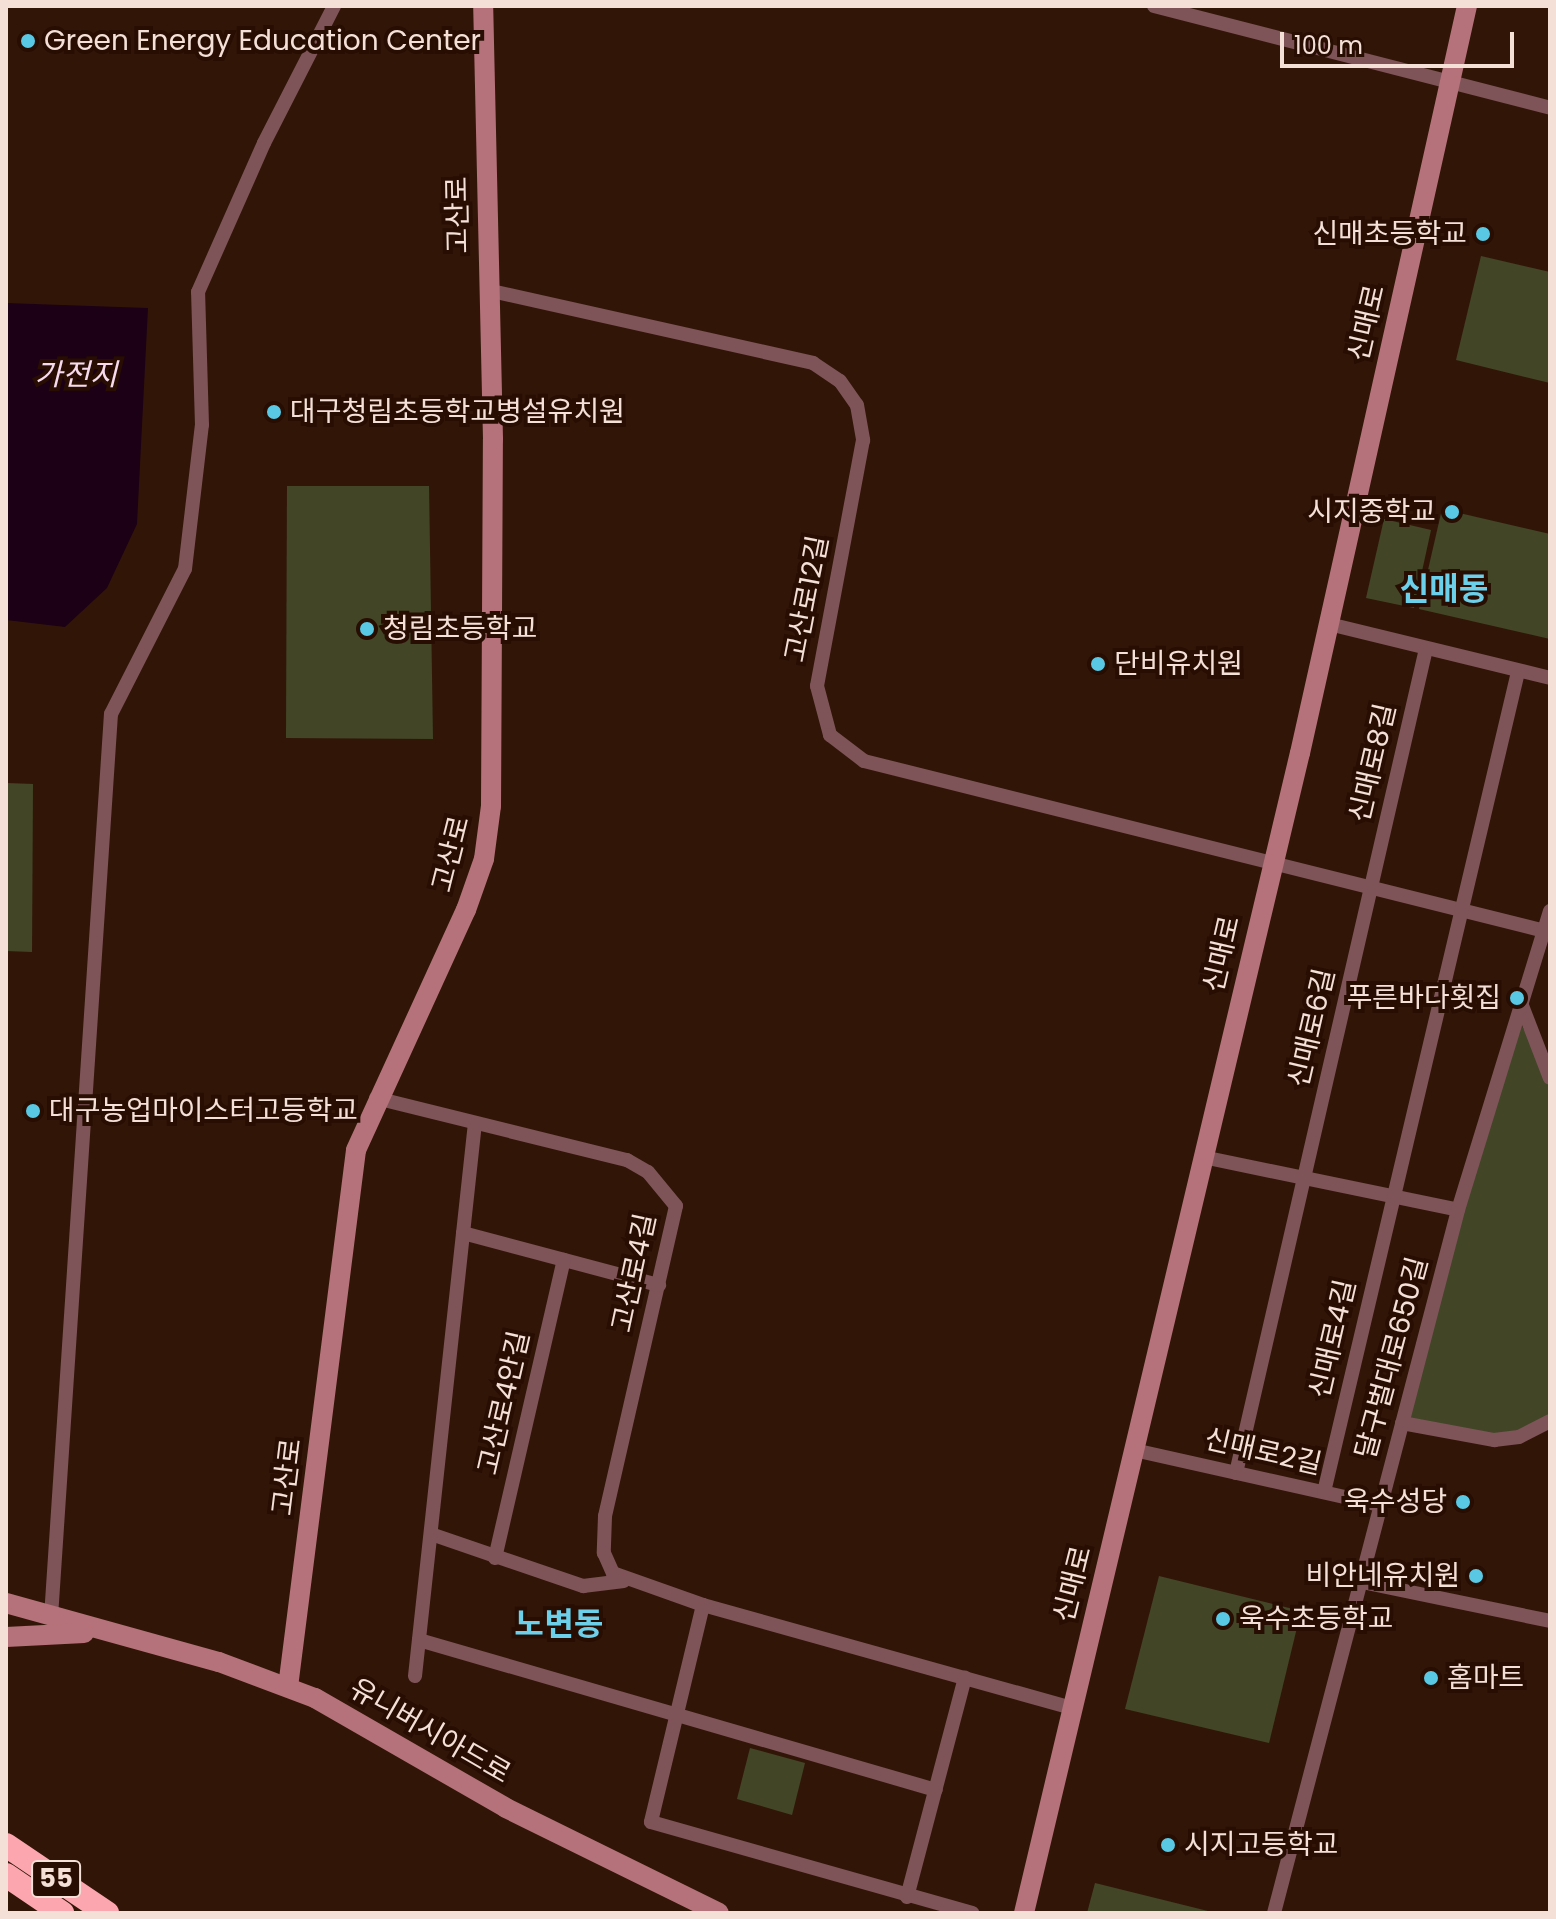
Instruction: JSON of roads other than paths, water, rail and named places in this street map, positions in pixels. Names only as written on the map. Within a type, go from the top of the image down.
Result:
[{"type":"highway","name":"55","points":[[6,1845],[107,1913]]},
{"type":"highway","name":"55","points":[[6,1875],[62,1913]]},
{"type":"main road","name":"고산로","points":[[288,1687],[350,1179],[376,1098],[466,910],[484,859],[495,727],[483,6]]},
{"type":"main road","name":"신매로","points":[[1024,1913],[1329,624],[1467,6]]},
{"type":"main road","name":"유니버시아드로","points":[[6,1603],[100,1632],[165,1645],[288,1687],[356,1718],[563,1838],[719,1913]]},
{"type":"main road","name":"유니버시아드로","points":[[6,1637],[100,1632]]},
{"type":"street","points":[[51,1617],[111,714],[185,569],[202,425],[198,292],[264,143],[334,6]]},
{"type":"street","points":[[1154,6],[1550,108]]},
{"type":"street","name":"고산로12길","points":[[487,290],[813,363],[840,381],[857,405],[863,440],[817,686],[830,735],[851,752],[864,761],[1272,860]]},
{"type":"street","points":[[1329,624],[1550,678]]},
{"type":"street","name":"신매로8길","points":[[1370,889],[1426,649]]},
{"type":"street","points":[[1393,1197],[1518,672]]},
{"type":"street","points":[[1272,860],[1370,889],[1541,930]]},
{"type":"street","name":"신매로6길","points":[[1305,1178],[1370,889]]},
{"type":"street","name":"달구벌대로650길","points":[[1274,1913],[1458,1210],[1541,930],[1550,911]]},
{"type":"street","points":[[1521,1003],[1550,1078]]},
{"type":"street","name":"고산로4길","points":[[376,1098],[627,1160],[648,1172],[676,1206],[602,1536],[607,1565],[624,1581]]},
{"type":"street","name":"고산로4안길","points":[[415,1676],[475,1123]]},
{"type":"street","points":[[1203,1157],[1458,1210]]},
{"type":"street","points":[[1236,1473],[1305,1178]]},
{"type":"street","name":"신매로4길","points":[[1324,1492],[1393,1197]]},
{"type":"street","points":[[463,1233],[659,1285]]},
{"type":"street","name":"고산로4안길","points":[[495,1558],[564,1260]]},
{"type":"street","points":[[1402,1423],[1494,1440],[1519,1437],[1550,1421]]},
{"type":"street","name":"신매로2길","points":[[1134,1450],[1381,1505]]},
{"type":"street","points":[[431,1534],[583,1586],[624,1581],[1072,1708]]},
{"type":"street","points":[[1362,1582],[1550,1621]]},
{"type":"street","points":[[703,1605],[651,1822],[972,1913]]},
{"type":"street","points":[[419,1640],[936,1790]]},
{"type":"street","points":[[907,1897],[965,1678]]},
{"type":"water","name":"가전지","points":[[6,303],[148,308],[137,524],[107,588],[65,627],[6,620]]},
{"type":"place","name":"Green Energy Education Center","points":[[28,41]]},
{"type":"place","name":"신매초등학교","points":[[1483,234]]},
{"type":"place","name":"대구청림초등학교병설유치원","points":[[274,412]]},
{"type":"place","name":"시지중학교","points":[[1452,512]]},
{"type":"place","name":"청림초등학교","points":[[367,629]]},
{"type":"place","name":"단비유치원","points":[[1098,664]]},
{"type":"place","name":"푸른바다횟집","points":[[1517,998]]},
{"type":"place","name":"대구농업마이스터고등학교","points":[[33,1111]]},
{"type":"place","name":"욱수성당","points":[[1463,1502]]},
{"type":"place","name":"비안네유치원","points":[[1476,1576]]},
{"type":"place","name":"욱수초등학교","points":[[1223,1619]]},
{"type":"place","name":"홈마트","points":[[1431,1678]]},
{"type":"place","name":"시지고등학교","points":[[1168,1845]]},
{"type":"district","name":"신매동","points":[[1444,589]]},
{"type":"district","name":"노변동","points":[[559,1624]]}]
